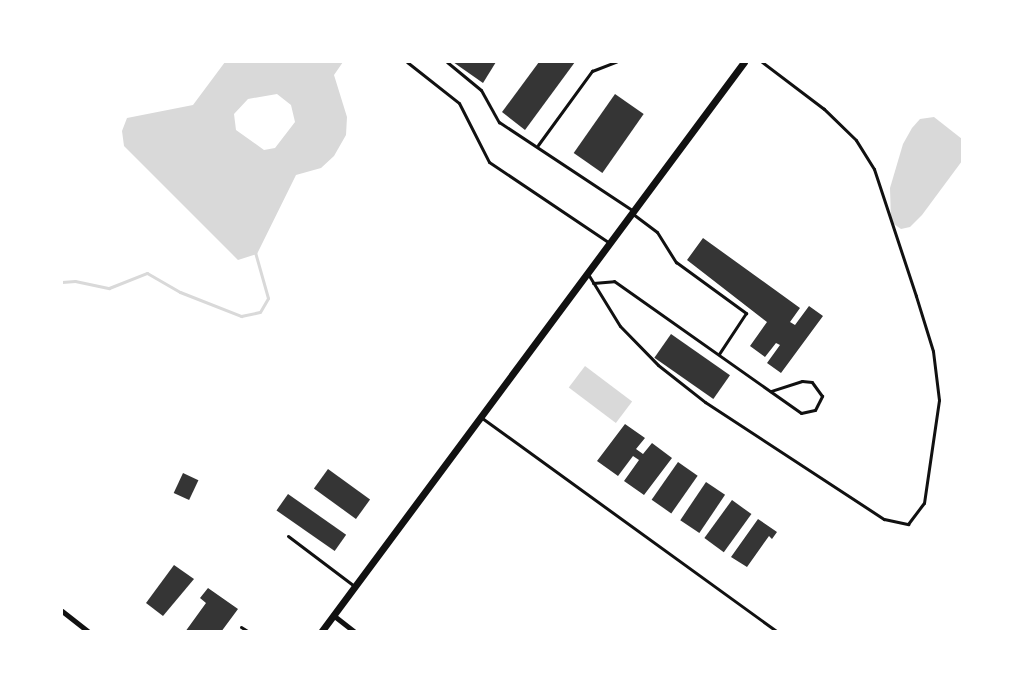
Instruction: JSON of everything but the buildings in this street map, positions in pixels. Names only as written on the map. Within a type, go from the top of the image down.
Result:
[{"type":"street","points":[[321,632],[744,62]]},
{"type":"street","points":[[62,611],[89,632]]},
{"type":"street","points":[[333,615],[355,632]]},
{"type":"lane","points":[[407,62],[459,103],[489,162],[609,243]]},
{"type":"lane","points":[[447,62],[481,90],[499,122],[538,145],[632,212],[657,232],[676,262],[746,313],[719,354]]},
{"type":"lane","points":[[538,145],[592,71],[616,62]]},
{"type":"lane","points":[[587,273],[620,326],[635,343],[696,395],[884,519],[908,524],[926,493],[939,400],[933,351],[916,296],[874,169],[856,140],[824,109],[762,62]]},
{"type":"lane","points":[[593,283],[614,281],[801,413],[815,410],[822,396],[812,382],[802,381],[771,391]]},
{"type":"lane","points":[[480,417],[778,632]]},
{"type":"lane","points":[[288,537],[354,586]]},
{"type":"lane","points":[[241,627],[249,632]]},
{"type":"shaded area","points":[[225,62],[343,62],[334,75],[347,117],[346,135],[334,156],[321,168],[296,175],[257,254],[238,260],[124,146],[122,131],[127,118],[193,105]],"holes":[[[277,94],[291,105],[295,122],[275,148],[264,150],[236,130],[234,114],[248,99]]]},
{"type":"shaded area","points":[[934,117],[962,139],[962,161],[922,215],[910,227],[901,229],[891,222],[890,188],[903,144],[912,128],[920,119]]},
{"type":"shaded area","points":[[585,366],[632,402],[616,423],[569,388]]},
{"type":"waterway","points":[[62,282],[75,281],[109,288],[147,273],[180,292],[241,316],[260,312],[268,298],[255,252]]}]
